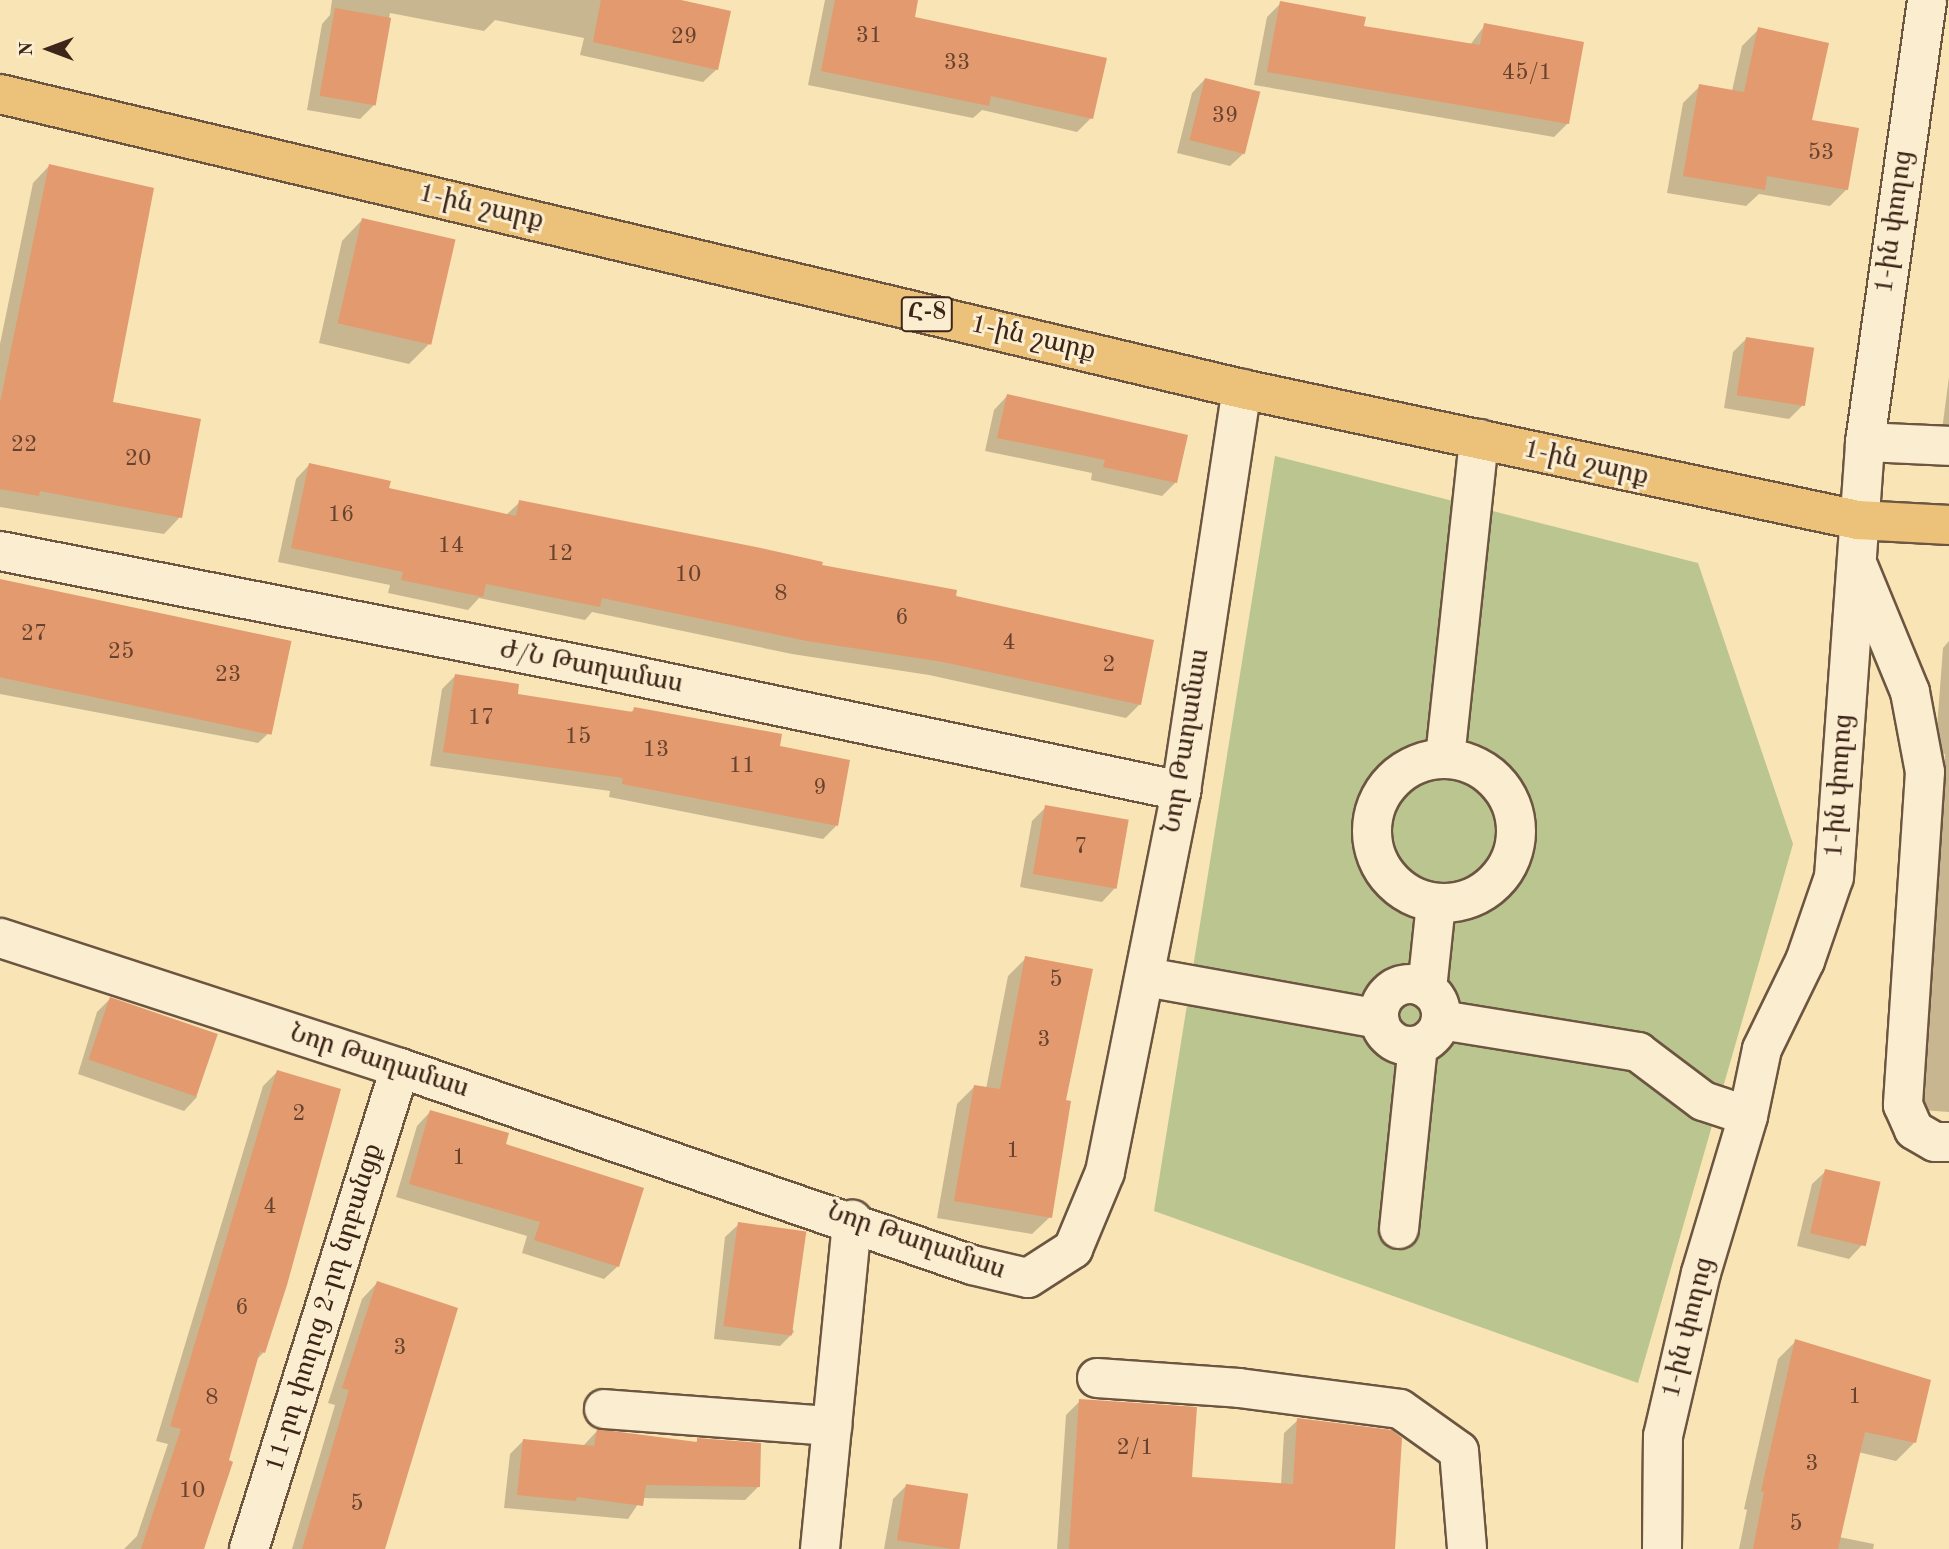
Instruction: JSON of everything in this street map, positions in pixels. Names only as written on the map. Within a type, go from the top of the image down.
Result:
[{"type":"main road","name":"1-ին շարք","points":[[0,94],[1242,389],[1858,520],[1949,525]]},
{"type":"street","name":"1-ին փողոց","points":[[1662,1549],[1663,1436],[1701,1273],[1748,1116],[1762,1049],[1805,961],[1834,877],[1855,560],[1866,442],[1927,0]]},
{"type":"street","name":"Նոր Թաղամաս","points":[[0,938],[400,1068],[852,1220],[972,1265],[1028,1278],[1073,1249],[1105,1172],[1181,791],[1242,389]]},
{"type":"street","points":[[1445,758],[1479,439]]},
{"type":"street","points":[[1866,442],[1949,446]]},
{"type":"street","name":"Ժ/Ն Թաղամաս","points":[[0,551],[593,667],[1181,791]]},
{"type":"street","points":[[1855,560],[1910,692],[1924,772],[1903,1105],[1914,1130],[1935,1142],[1949,1142]]},
{"type":"street","points":[[1445,758],[1468,762],[1505,791],[1514,812],[1516,836],[1511,859],[1499,879],[1481,894],[1436,904],[1412,897],[1393,883],[1375,851],[1373,814],[1383,792],[1399,773],[1421,762],[1445,758]]},
{"type":"street","points":[[1399,1228],[1429,1018],[1436,904]]},
{"type":"street","points":[[1146,977],[1379,1019]]},
{"type":"street","points":[[1429,1018],[1407,1046],[1389,1038],[1379,1019],[1383,999],[1398,986],[1429,1018],[1638,1052],[1703,1101],[1748,1116]]},
{"type":"street","name":"11-րդ փողոց 2-րդ նրբանցք","points":[[249,1549],[400,1068]]},
{"type":"street","points":[[820,1549],[852,1220]]},
{"type":"street","points":[[1097,1378],[1239,1388],[1400,1409],[1459,1451],[1467,1549]]},
{"type":"street","points":[[604,1409],[832,1426]]},
{"type":"green space","points":[[1275,456],[1698,563],[1793,844],[1638,1383],[1154,1211]]},
{"type":"building","points":[[601,0],[681,0],[731,11],[718,70],[593,42]]},
{"type":"building","points":[[835,0],[918,0],[915,17],[1107,58],[1093,119],[991,96],[989,106],[821,71]]},
{"type":"building","points":[[1280,1],[1366,17],[1364,26],[1480,45],[1484,23],[1584,42],[1569,124],[1267,72]]},
{"type":"building","points":[[335,8],[391,18],[376,106],[320,96]]},
{"type":"building","points":[[1758,27],[1829,43],[1812,120],[1859,128],[1848,190],[1767,176],[1765,190],[1683,176],[1699,84],[1744,92]]},
{"type":"building","points":[[1205,78],[1260,92],[1245,154],[1190,140]]},
{"type":"building","points":[[49,164],[154,188],[113,402],[201,419],[182,518],[40,491],[39,496],[0,489],[0,403]]},
{"type":"building","points":[[362,218],[456,240],[431,345],[338,323]]},
{"type":"building","points":[[1746,337],[1814,348],[1805,406],[1737,395]]},
{"type":"building","points":[[1007,394],[1188,435],[1177,483],[1103,467],[1105,460],[997,438]]},
{"type":"building","points":[[309,463],[391,481],[389,488],[516,516],[519,500],[756,547],[823,562],[822,565],[957,590],[956,596],[1154,640],[1141,705],[943,662],[807,641],[602,598],[600,607],[486,584],[483,597],[401,580],[403,572],[291,548]]},
{"type":"building","points":[[0,579],[291,641],[272,735],[0,677]]},
{"type":"building","points":[[455,674],[519,684],[518,694],[633,712],[634,707],[782,734],[780,746],[850,760],[838,826],[622,784],[623,778],[443,752]]},
{"type":"building","points":[[1045,805],[1129,820],[1117,889],[1033,874]]},
{"type":"building","points":[[1025,956],[1093,969],[1066,1100],[1071,1101],[1052,1218],[954,1201],[974,1085],[1000,1089]]},
{"type":"building","points":[[110,997],[218,1034],[196,1097],[89,1059]]},
{"type":"building","points":[[277,1070],[341,1089],[287,1285],[265,1353],[260,1351],[229,1460],[233,1462],[204,1549],[141,1549],[181,1429],[170,1426]]},
{"type":"building","points":[[430,1110],[509,1133],[506,1144],[644,1188],[619,1267],[534,1240],[540,1222],[409,1184]]},
{"type":"building","points":[[1825,1169],[1881,1182],[1866,1246],[1810,1233]]},
{"type":"building","points":[[738,1222],[806,1232],[792,1336],[723,1326]]},
{"type":"building","points":[[377,1281],[458,1308],[385,1549],[302,1549],[349,1390],[342,1388]]},
{"type":"building","points":[[1795,1339],[1931,1380],[1916,1443],[1865,1432],[1838,1549],[1753,1549],[1764,1492],[1761,1491]]},
{"type":"building","points":[[1079,1399],[1197,1407],[1192,1477],[1293,1484],[1297,1418],[1392,1430],[1402,1438],[1395,1549],[1069,1549]]},
{"type":"building","points":[[597,1429],[697,1442],[697,1438],[761,1443],[760,1487],[646,1485],[643,1506],[577,1497],[576,1501],[517,1495],[523,1439],[594,1446]]},
{"type":"building","points":[[906,1484],[968,1494],[959,1549],[897,1540]]}]
